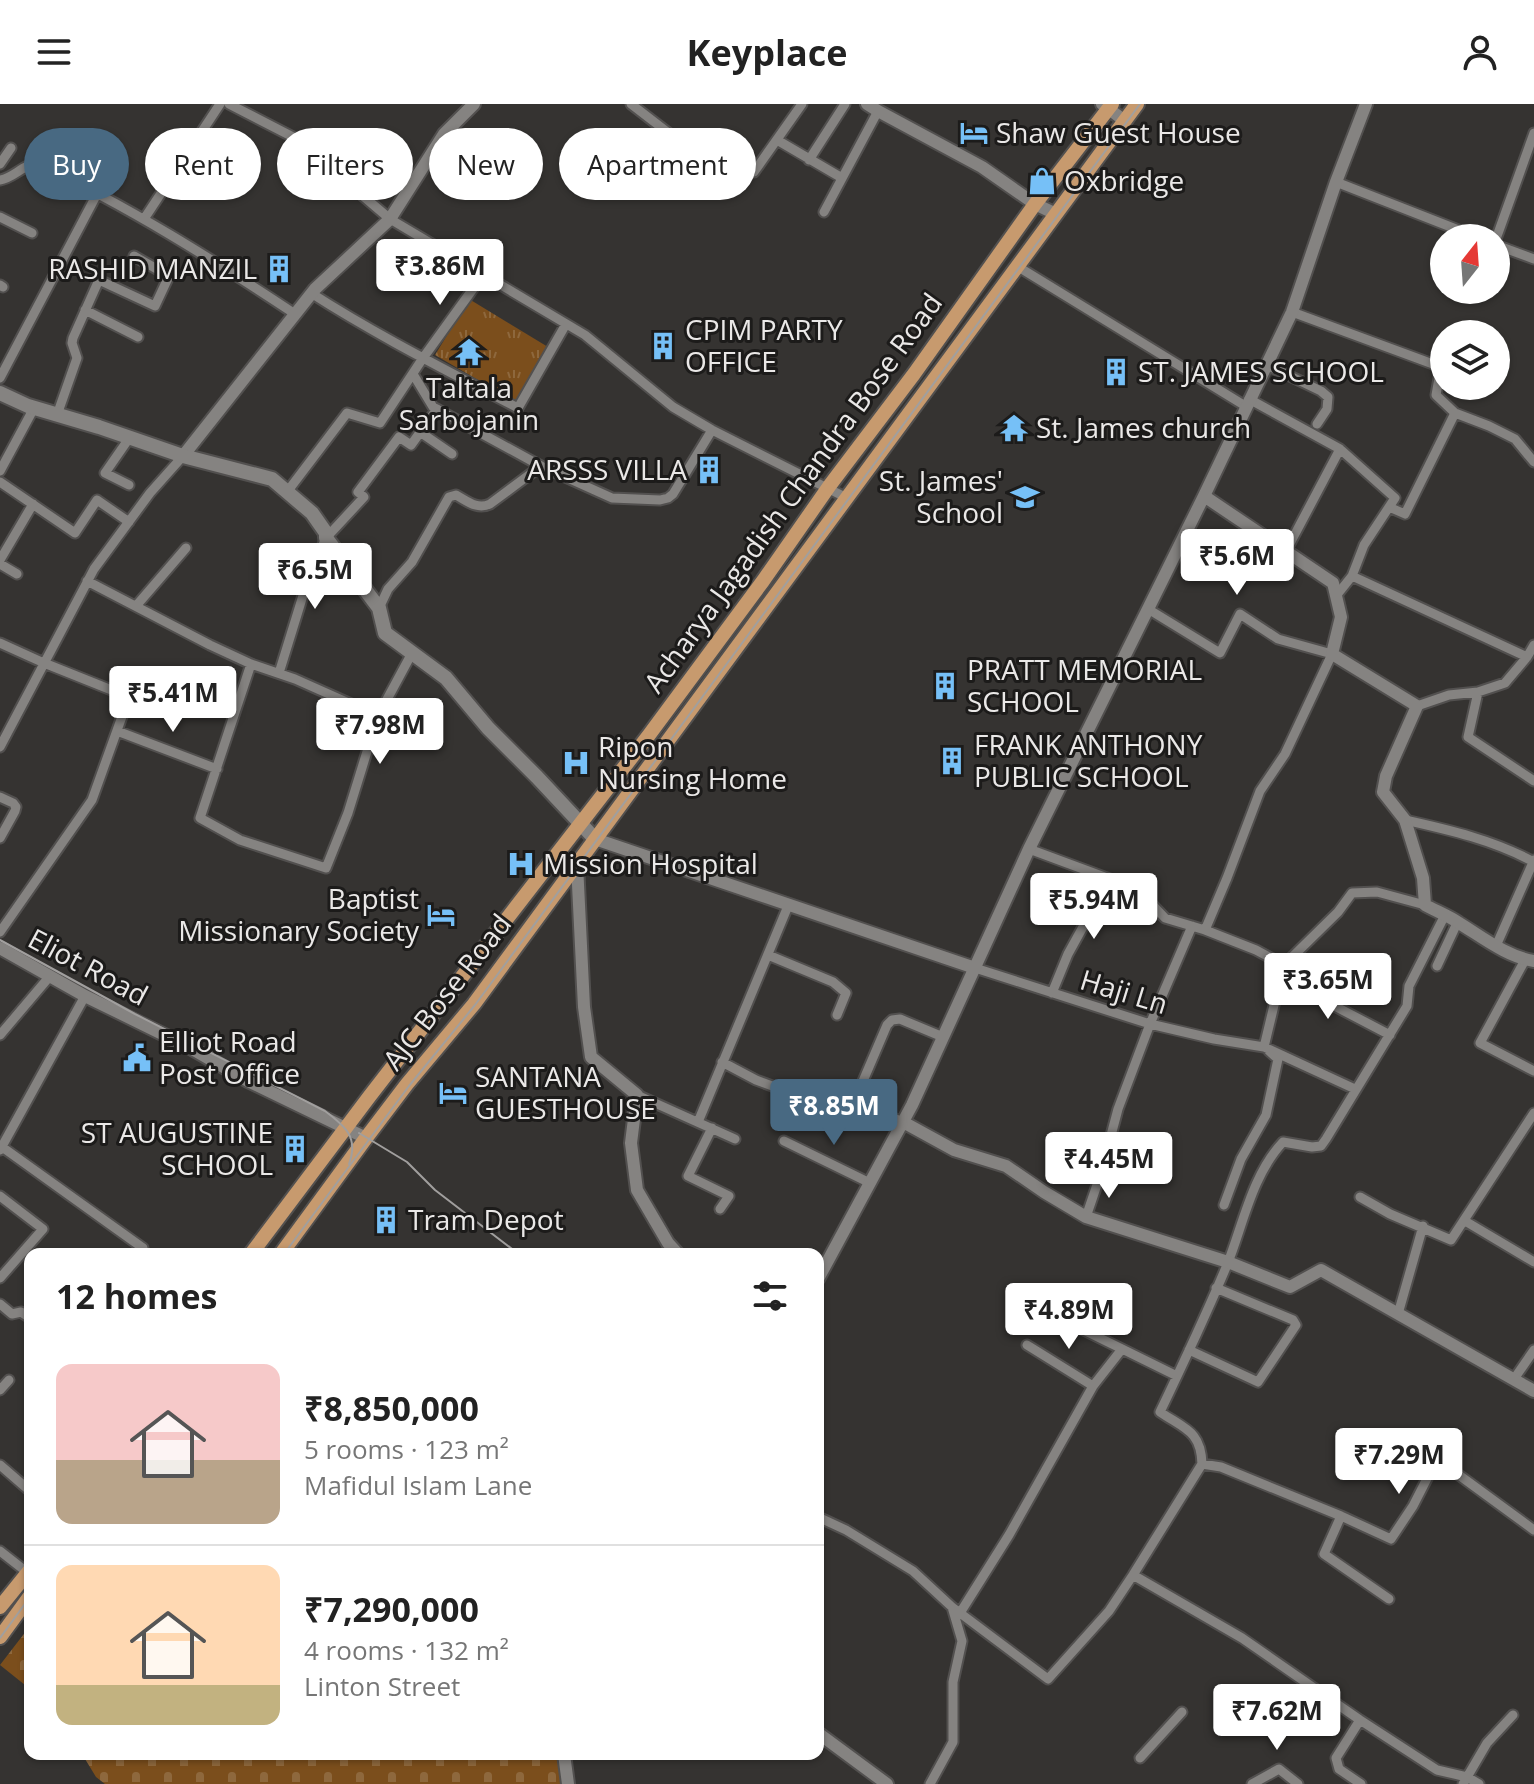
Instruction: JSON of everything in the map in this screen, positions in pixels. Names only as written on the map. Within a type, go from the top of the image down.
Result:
[{"type":"main road","name":"AJC Bose Road","points":[[285,1248],[407,1084],[474,1004],[1137,104]]},
{"type":"main road","name":"Acharya Jagadish Chandra Bose Road","points":[[256,1248],[763,581],[1107,105]]},
{"type":"main road","points":[[0,393],[34,408],[183,456],[272,479],[312,513],[326,533],[326,538],[379,608],[385,633],[446,678],[488,728],[595,839]]},
{"type":"main road","points":[[0,1607],[24,1578]]},
{"type":"main road","points":[[0,1637],[24,1604]]},
{"type":"street","points":[[144,219],[220,104]]},
{"type":"street","points":[[229,104],[295,138],[390,219],[585,335],[673,407],[847,498]]},
{"type":"street","points":[[0,747],[87,581],[150,493],[183,456],[311,293],[390,219],[444,134],[474,104]]},
{"type":"street","points":[[631,104],[675,138],[714,159],[754,172],[802,104]]},
{"type":"street","points":[[809,160],[845,104]]},
{"type":"street","points":[[824,1268],[903,1122],[1029,849],[1292,312],[1366,104]]},
{"type":"street","points":[[1107,105],[1125,121]]},
{"type":"street","points":[[824,212],[872,108],[982,167],[1035,204],[1056,214]]},
{"type":"street","points":[[1502,224],[1534,133]]},
{"type":"street","points":[[777,140],[842,178]]},
{"type":"street","points":[[0,164],[11,148]]},
{"type":"street","points":[[0,180],[24,168]]},
{"type":"street","points":[[1336,182],[1443,224]]},
{"type":"street","points":[[0,378],[94,200]]},
{"type":"street","points":[[108,200],[214,260],[295,314]]},
{"type":"street","points":[[0,217],[32,233]]},
{"type":"street","points":[[1510,248],[1534,259]]},
{"type":"street","points":[[57,415],[77,358],[72,341],[98,282],[155,306],[169,276],[134,256]]},
{"type":"street","points":[[1017,266],[1248,403],[1340,449],[1395,498],[1364,545],[1352,576],[1336,596]]},
{"type":"street","points":[[287,492],[347,413],[380,423],[483,275]]},
{"type":"street","points":[[311,293],[338,311],[518,408],[566,324]]},
{"type":"street","points":[[85,310],[138,337]]},
{"type":"street","points":[[1292,312],[1441,367],[1436,395],[1455,413],[1515,439],[1534,462]]},
{"type":"street","points":[[1267,365],[1328,397],[1327,409],[1317,424]]},
{"type":"street","points":[[413,374],[433,407],[541,466],[612,498],[664,500],[673,494],[712,430]]},
{"type":"street","points":[[0,471],[34,408]]},
{"type":"street","points":[[279,673],[309,576],[326,538],[364,497],[358,492],[399,437],[411,445],[437,409]]},
{"type":"street","points":[[1389,507],[1405,514],[1455,413]]},
{"type":"street","points":[[420,432],[452,454]]},
{"type":"street","points":[[129,485],[105,473],[130,437]]},
{"type":"street","points":[[1286,551],[1340,449]]},
{"type":"street","points":[[379,608],[388,589],[412,562],[449,497],[456,495],[483,507],[541,466]]},
{"type":"street","points":[[0,482],[75,533],[97,500],[129,522]]},
{"type":"street","points":[[1204,496],[1333,583],[1341,617],[1332,654],[1285,754],[1260,791],[1205,930]]},
{"type":"street","points":[[17,574],[0,562],[33,504]]},
{"type":"street","points":[[136,606],[186,548]]},
{"type":"street","points":[[1352,576],[1527,657]]},
{"type":"street","points":[[87,581],[210,645],[378,716]]},
{"type":"street","points":[[1148,609],[1220,653],[1240,614],[1278,639],[1332,654],[1417,706]]},
{"type":"street","points":[[0,643],[129,697],[92,800],[0,932]]},
{"type":"street","points":[[1425,905],[1423,878],[1405,820],[1383,792],[1386,776],[1417,706],[1449,695],[1478,692],[1505,683],[1534,645]]},
{"type":"street","points":[[251,664],[200,818],[240,840],[326,868],[348,813],[378,716],[412,653]]},
{"type":"street","points":[[1478,692],[1468,737],[1534,781]]},
{"type":"street","points":[[117,731],[217,769]]},
{"type":"street","points":[[0,797],[16,807],[0,838]]},
{"type":"street","points":[[1405,820],[1468,835],[1534,861],[1496,946]]},
{"type":"street","points":[[595,839],[975,968]]},
{"type":"street","points":[[1029,849],[1118,882],[1145,897],[1165,918],[1256,950],[1284,965]]},
{"type":"street","points":[[577,864],[584,1007],[591,1057],[637,1095],[735,1139]]},
{"type":"street","points":[[1052,993],[1068,954],[1094,907],[1104,877]]},
{"type":"street","points":[[1224,1205],[1241,1159],[1266,1115],[1278,1059],[1264,1047],[1284,965],[1338,912],[1352,893],[1377,892],[1425,905],[1458,921],[1496,946],[1530,960],[1480,1043],[1534,1071]]},
{"type":"street","points":[[698,1122],[788,906]]},
{"type":"street","points":[[824,1520],[913,1571],[956,1610],[1048,1679],[1109,1611],[1202,1464],[1201,1448],[1195,1436],[1160,1412],[1228,1262],[1249,1201],[1274,1151],[1283,1142],[1321,1146],[1407,1006],[1409,986],[1445,915]]},
{"type":"street","points":[[1437,966],[1458,921]]},
{"type":"street","points":[[1086,1217],[1118,1109],[1192,926]]},
{"type":"street","name":"Eliot Road","points":[[0,948],[248,1081],[366,1138]]},
{"type":"street","points":[[768,955],[833,982],[846,993],[837,1015]]},
{"type":"street","name":"Haji Ln","points":[[975,968],[1150,1024],[1264,1047],[1355,1089]]},
{"type":"street","points":[[0,1035],[50,976]]},
{"type":"street","points":[[1281,978],[1390,1035]]},
{"type":"street","points":[[85,996],[1,1148],[143,1248]]},
{"type":"street","points":[[854,1102],[887,1025],[892,1020],[900,1019],[943,1037]]},
{"type":"street","points":[[722,1062],[756,1080],[805,1098],[825,1094],[903,1122],[954,1150],[1006,1166],[1086,1217],[1228,1262],[1290,1287],[1321,1270],[1534,1391]]},
{"type":"street","points":[[637,1095],[631,1143],[637,1190],[673,1248]]},
{"type":"street","points":[[1360,1197],[1390,1214],[1451,1240],[1534,1113]]},
{"type":"street","points":[[712,1128],[688,1176],[729,1196],[720,1209]]},
{"type":"street","points":[[784,1141],[870,1183]]},
{"type":"street","points":[[0,1196],[43,1229],[33,1248]]},
{"type":"street","points":[[1465,1221],[1534,1262]]},
{"type":"street","points":[[1398,1314],[1423,1226]]},
{"type":"street","points":[[0,1278],[24,1257]]},
{"type":"street","points":[[1189,1350],[1258,1382],[1296,1325],[1293,1320],[1216,1288]]},
{"type":"street","points":[[0,1304],[12,1314],[24,1314]]},
{"type":"street","points":[[1047,1312],[1177,1376]]},
{"type":"street","points":[[1027,1345],[1093,1386]]},
{"type":"street","points":[[930,1784],[953,1742],[953,1682],[962,1641],[956,1610],[1009,1535],[1093,1386],[1122,1349]]},
{"type":"street","points":[[1514,1379],[1534,1350]]},
{"type":"street","points":[[0,1390],[9,1380]]},
{"type":"street","points":[[1202,1464],[1221,1467],[1391,1539],[1413,1506],[1437,1459],[1534,1530]]},
{"type":"street","points":[[0,1465],[24,1486]]},
{"type":"street","points":[[1341,1516],[1324,1554],[1389,1599]]},
{"type":"street","points":[[0,1551],[24,1568]]},
{"type":"street","points":[[1133,1575],[1242,1638],[1437,1770],[1479,1784]]},
{"type":"street","points":[[1140,1758],[1182,1712]]},
{"type":"street","points":[[1465,1781],[1487,1743],[1513,1715]]},
{"type":"street","points":[[1360,1720],[1336,1758],[1339,1769],[1361,1784]]},
{"type":"street","points":[[824,1737],[887,1784]]},
{"type":"street","points":[[565,1760],[568,1784]]},
{"type":"street","points":[[1252,1784],[1279,1769],[1298,1784]]},
{"type":"green space","points":[[469,299],[548,347],[516,402],[435,355]]},
{"type":"green space","points":[[24,1634],[24,1684],[0,1665]]},
{"type":"green space","points":[[86,1760],[567,1760],[570,1784],[105,1784],[96,1777]]},
{"type":"tram line","points":[[288,1248],[409,1086],[475,1005],[1140,104]]},
{"type":"tram line","points":[[0,940],[135,1014],[325,1111],[339,1122],[351,1139],[349,1164]]},
{"type":"tram line","points":[[359,1133],[407,1162],[435,1190],[511,1248]]},
{"type":"tram line","points":[[0,1638],[24,1605]]},
{"type":"place","name":"Shaw Guest House","points":[[974,133]]},
{"type":"place","name":"Oxbridge","points":[[1042,181]]},
{"type":"place","name":"RASHID MANZIL","points":[[279,269]]},
{"type":"place","name":"CPIM PARTY OFFICE","points":[[663,346]]},
{"type":"place","name":"Taltala Sarbojanin","points":[[469,352]]},
{"type":"place","name":"ST. JAMES SCHOOL","points":[[1116,372]]},
{"type":"place","name":"St. James church","points":[[1014,428]]},
{"type":"place","name":"ARSSS VILLA","points":[[709,470]]},
{"type":"place","name":"St. James' School","points":[[1025,497]]},
{"type":"place","name":"PRATT MEMORIAL SCHOOL","points":[[945,686]]},
{"type":"place","name":"FRANK ANTHONY PUBLIC SCHOOL","points":[[952,761]]},
{"type":"place","name":"Ripon Nursing Home","points":[[576,763]]},
{"type":"place","name":"Mission Hospital","points":[[521,864]]},
{"type":"place","name":"Baptist Missionary Society","points":[[441,915]]},
{"type":"place","name":"Elliot Road Post Office","points":[[137,1058]]},
{"type":"place","name":"SANTANA GUESTHOUSE","points":[[453,1093]]},
{"type":"place","name":"ST AUGUSTINE SCHOOL","points":[[295,1149]]},
{"type":"place","name":"Tram Depot","points":[[386,1220]]}]
